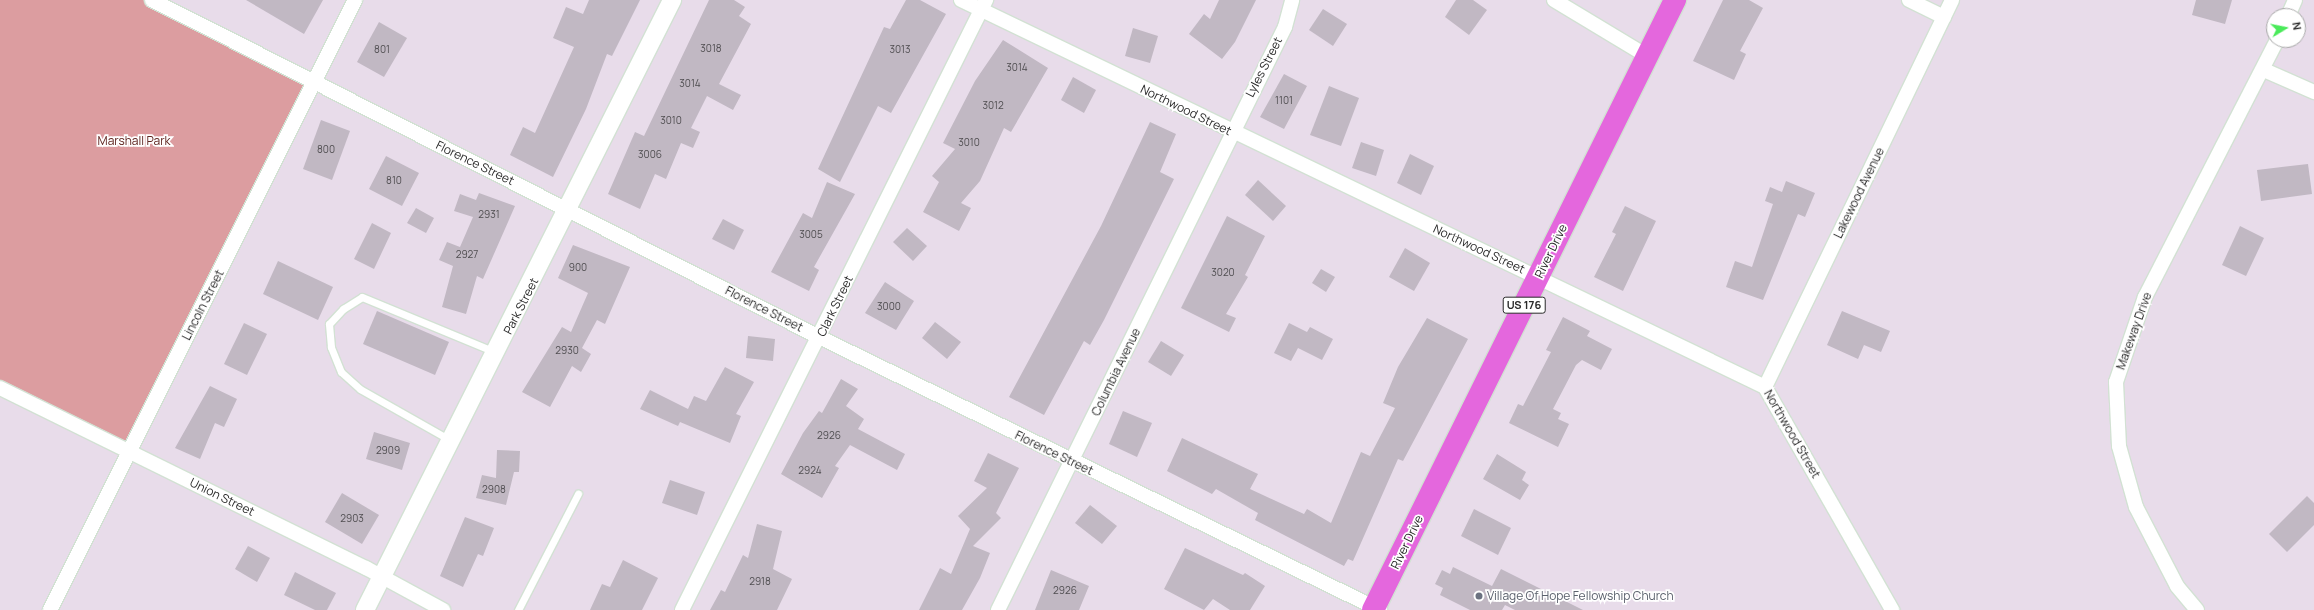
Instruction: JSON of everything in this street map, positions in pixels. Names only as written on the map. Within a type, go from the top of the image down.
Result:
[{"type":"main road","name":"River Drive","points":[[1376,609],[1675,0]]},
{"type":"street","name":"Florence Street","points":[[152,0],[313,83],[569,210],[819,337],[1073,463],[1376,609]]},
{"type":"street","name":"Lincoln Street","points":[[50,610],[355,0]]},
{"type":"street","name":"Park Street","points":[[365,610],[381,576],[453,441],[672,0]]},
{"type":"street","name":"Northwood Street","points":[[961,0],[983,5],[1232,133],[1765,387],[1892,610]]},
{"type":"street","name":"Lyles Street","points":[[1232,133],[1285,27],[1292,0]]},
{"type":"street","points":[[1554,0],[1647,56]]},
{"type":"street","points":[[1908,0],[1944,17]]},
{"type":"street","name":"Lakewood Avenue","points":[[1765,387],[1952,0]]},
{"type":"street","name":"Clark Street","points":[[682,610],[983,5]]},
{"type":"street","name":"Makeway Drive","points":[[2197,610],[2177,586],[2136,507],[2119,446],[2116,382],[2145,297],[2264,70],[2274,48]]},
{"type":"street","points":[[2264,70],[2314,92]]},
{"type":"street","name":"Columbia Avenue","points":[[998,610],[1073,463],[1232,133]]},
{"type":"street","name":"Union Street","points":[[0,388],[381,576],[443,610]]},
{"type":"lane","points":[[453,441],[360,389],[341,372],[331,347],[329,324],[343,309],[362,297],[497,353]]},
{"type":"lane","points":[[518,610],[578,494]]},
{"type":"green space","name":"Marshall Park","points":[[0,0],[152,0],[313,83],[130,451],[0,388]]},
{"type":"building","points":[[246,0],[323,0],[304,34]]},
{"type":"building","points":[[589,0],[640,0],[612,56],[607,54],[586,109],[553,177],[510,155],[523,127],[535,133],[574,47],[553,38],[566,7],[583,14]]},
{"type":"building","points":[[709,0],[734,0],[745,7],[739,16],[751,24],[719,84],[741,95],[733,110],[707,96],[691,128],[700,132],[693,148],[681,143],[666,179],[655,174],[640,209],[608,194],[635,132],[644,136]]},
{"type":"building","points":[[906,0],[920,0],[946,14],[891,113],[878,106],[840,182],[818,169],[884,27],[890,29]]},
{"type":"building","points":[[1219,0],[1256,0],[1235,42],[1222,59],[1189,34],[1204,14],[1210,19]]},
{"type":"building","points":[[1456,0],[1473,0],[1487,10],[1469,35],[1445,17]]},
{"type":"building","points":[[1723,0],[1749,0],[1763,8],[1740,51],[1746,54],[1734,80],[1693,61]]},
{"type":"building","points":[[2196,0],[2232,0],[2225,24],[2192,15]]},
{"type":"building","points":[[1323,9],[1347,24],[1333,46],[1309,30]]},
{"type":"building","points":[[379,22],[407,38],[384,77],[357,62]]},
{"type":"building","points":[[1133,28],[1158,36],[1150,63],[1125,56]]},
{"type":"building","points":[[1003,40],[1048,68],[1011,132],[1004,128],[980,181],[961,203],[971,208],[959,231],[923,212],[939,182],[932,176],[955,149],[943,143],[975,81]]},
{"type":"building","points":[[1284,74],[1307,86],[1284,129],[1260,117]]},
{"type":"building","points":[[1073,77],[1096,90],[1084,113],[1061,100]]},
{"type":"building","points":[[1329,86],[1359,98],[1341,146],[1310,135]]},
{"type":"building","points":[[321,120],[350,131],[332,180],[303,169]]},
{"type":"building","points":[[1150,122],[1176,134],[1160,172],[1174,179],[1104,320],[1090,345],[1084,341],[1044,415],[1009,397],[1101,226]]},
{"type":"building","points":[[1361,142],[1384,150],[1376,176],[1352,168]]},
{"type":"building","points":[[1410,154],[1434,166],[1421,195],[1397,183]]},
{"type":"building","points":[[386,156],[419,173],[402,206],[369,189]]},
{"type":"building","points":[[2308,164],[2312,194],[2261,201],[2257,170]]},
{"type":"building","points":[[1258,180],[1286,206],[1273,221],[1245,195]]},
{"type":"building","points":[[1786,181],[1815,193],[1805,217],[1798,214],[1763,300],[1726,287],[1735,261],[1752,267],[1773,204],[1765,201],[1770,187],[1782,192]]},
{"type":"building","points":[[827,182],[855,194],[814,267],[819,270],[809,291],[771,272],[803,213],[812,218]]},
{"type":"building","points":[[479,193],[515,206],[483,279],[477,276],[466,314],[442,307],[453,266],[439,260],[447,242],[460,247],[473,217],[454,211],[460,194],[476,200]]},
{"type":"building","points":[[1625,206],[1656,221],[1623,291],[1594,277],[1616,234],[1612,232]]},
{"type":"building","points":[[416,208],[434,218],[426,233],[407,223]]},
{"type":"building","points":[[1227,216],[1265,236],[1245,275],[1248,277],[1226,314],[1236,318],[1229,332],[1181,308]]},
{"type":"building","points":[[723,219],[744,230],[734,250],[712,239]]},
{"type":"building","points":[[372,223],[391,233],[374,269],[354,259]]},
{"type":"building","points":[[2240,226],[2264,238],[2246,276],[2222,265]]},
{"type":"building","points":[[907,228],[927,246],[913,261],[893,242]]},
{"type":"building","points":[[573,245],[630,267],[605,324],[597,320],[582,348],[591,354],[581,372],[572,366],[550,407],[522,392],[562,327],[571,332],[588,293],[558,278]]},
{"type":"building","points":[[1405,248],[1430,263],[1414,291],[1389,277]]},
{"type":"building","points":[[278,261],[333,287],[318,320],[263,294]]},
{"type":"building","points":[[1321,269],[1335,277],[1326,292],[1312,283]]},
{"type":"building","points":[[885,282],[914,301],[896,330],[865,313]]},
{"type":"building","points":[[377,311],[449,342],[435,375],[363,344]]},
{"type":"building","points":[[1842,311],[1890,331],[1881,352],[1864,345],[1858,359],[1827,345]]},
{"type":"building","points":[[1563,317],[1590,331],[1587,336],[1612,349],[1601,370],[1582,360],[1576,365],[1553,409],[1561,413],[1558,419],[1569,424],[1558,447],[1509,423],[1518,404],[1523,406],[1551,352],[1546,350]]},
{"type":"building","points":[[1427,318],[1468,339],[1403,461],[1398,459],[1353,561],[1348,559],[1344,566],[1255,520],[1258,513],[1216,489],[1212,494],[1167,471],[1182,438],[1258,474],[1250,489],[1304,514],[1307,509],[1331,523],[1361,452],[1370,456],[1395,408],[1383,403],[1398,367]]},
{"type":"building","points":[[935,322],[961,342],[947,359],[922,338]]},
{"type":"building","points":[[244,323],[267,334],[247,375],[224,364]]},
{"type":"building","points":[[1289,323],[1307,332],[1310,327],[1333,339],[1322,360],[1298,348],[1291,361],[1274,353]]},
{"type":"building","points":[[748,336],[775,339],[773,361],[746,358]]},
{"type":"building","points":[[1161,341],[1184,355],[1171,376],[1148,362]]},
{"type":"building","points":[[725,367],[754,382],[736,414],[741,416],[730,443],[680,422],[678,426],[640,409],[650,390],[688,409],[694,396],[706,401]]},
{"type":"building","points":[[841,379],[858,389],[846,406],[864,419],[858,429],[905,454],[897,470],[850,445],[835,466],[839,468],[822,498],[781,474],[803,433],[819,411],[822,413]]},
{"type":"building","points":[[210,386],[237,399],[224,427],[215,423],[200,459],[175,448]]},
{"type":"building","points":[[1123,411],[1152,423],[1137,457],[1109,444]]},
{"type":"building","points":[[374,432],[410,443],[402,470],[366,459]]},
{"type":"building","points":[[497,450],[520,451],[519,472],[514,472],[506,505],[476,498],[482,475],[496,478]]},
{"type":"building","points":[[988,453],[1019,468],[996,513],[1001,518],[973,546],[990,553],[980,578],[962,610],[919,610],[940,568],[951,574],[970,529],[958,516],[987,488],[974,481]]},
{"type":"building","points":[[1497,454],[1526,472],[1522,480],[1529,485],[1520,500],[1483,479]]},
{"type":"building","points":[[670,480],[705,492],[697,515],[662,503]]},
{"type":"building","points":[[342,493],[379,515],[362,544],[325,522]]},
{"type":"building","points":[[2307,496],[2314,503],[2314,525],[2287,552],[2269,534]]},
{"type":"building","points":[[1090,505],[1117,526],[1102,544],[1075,523]]},
{"type":"building","points":[[1474,509],[1511,528],[1498,555],[1461,536]]},
{"type":"building","points":[[465,517],[494,528],[483,556],[478,554],[463,587],[440,576]]},
{"type":"building","points":[[757,524],[782,531],[773,569],[792,579],[777,610],[710,610],[721,590],[725,592],[743,555],[748,558]]},
{"type":"building","points":[[248,546],[270,558],[257,582],[235,569]]},
{"type":"building","points":[[1185,548],[1243,575],[1245,573],[1265,586],[1250,610],[1230,610],[1213,599],[1204,610],[1164,589]]},
{"type":"building","points":[[623,560],[658,578],[642,610],[590,610],[602,584],[610,587]]},
{"type":"building","points":[[1453,567],[1492,586],[1501,569],[1583,610],[1515,610],[1505,605],[1502,610],[1470,610],[1440,595],[1443,588],[1435,584],[1442,570],[1450,574]]},
{"type":"building","points":[[1051,570],[1089,586],[1079,610],[1035,610]]},
{"type":"building","points":[[295,572],[336,593],[327,610],[315,610],[284,595]]},
{"type":"place","name":"Village Of Hope Fellowship Church","points":[[1479,596]]}]
